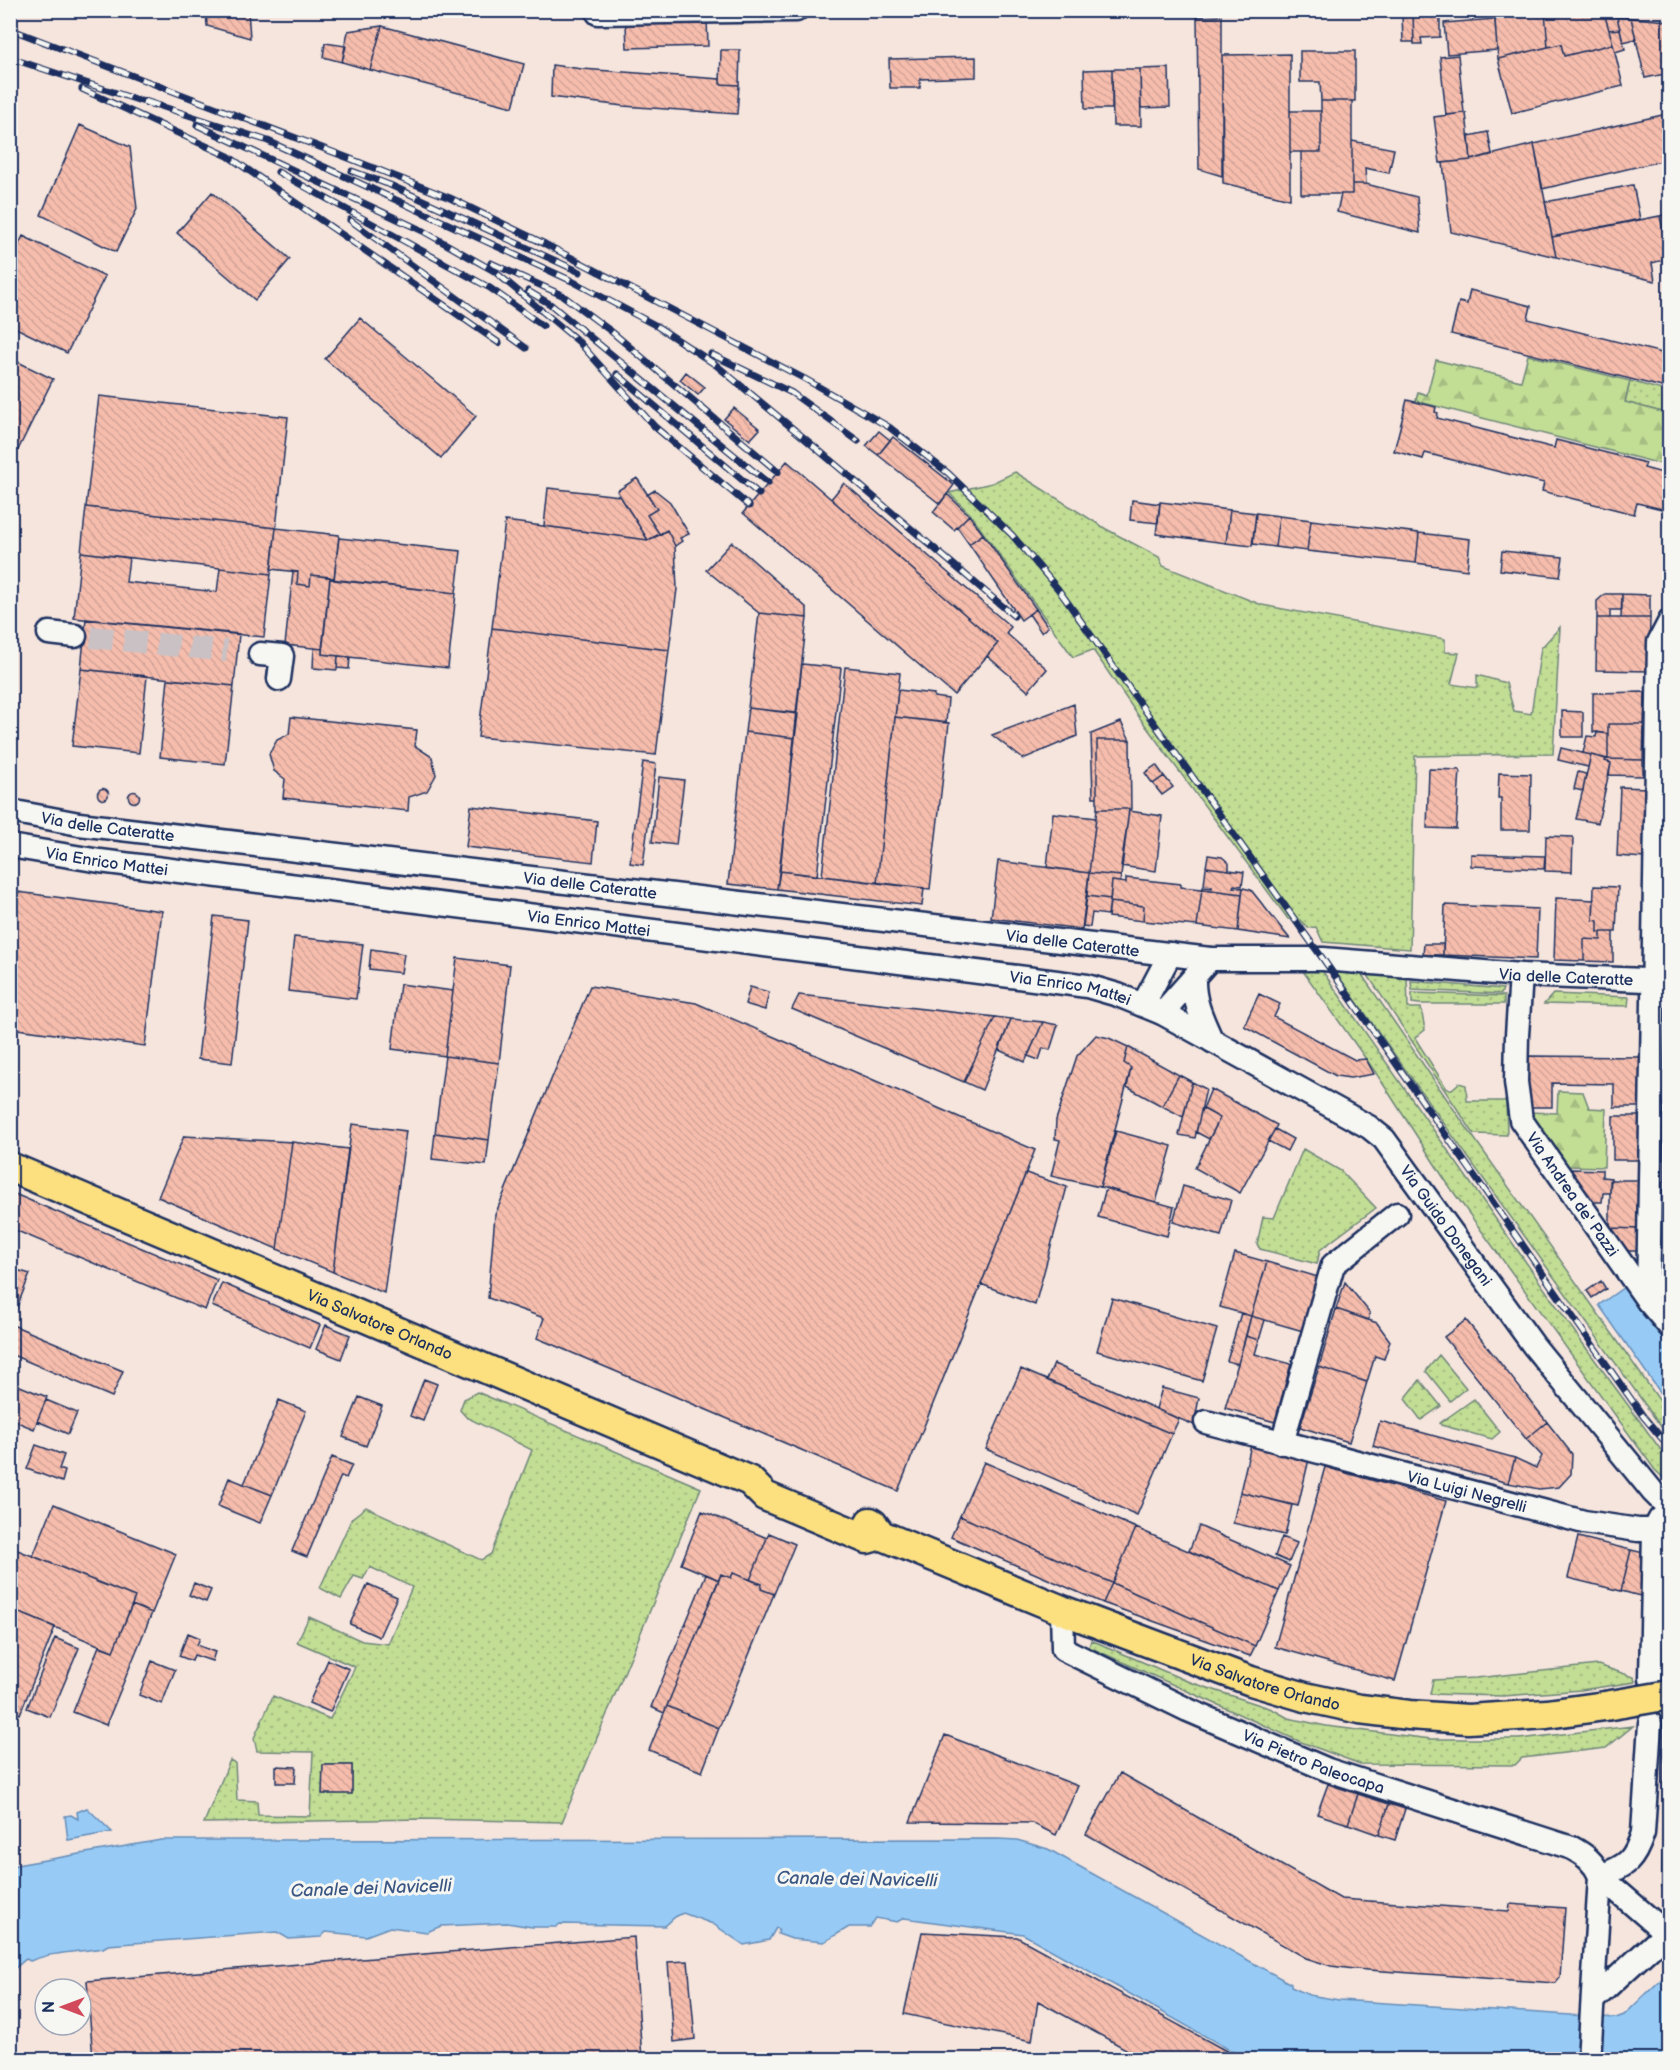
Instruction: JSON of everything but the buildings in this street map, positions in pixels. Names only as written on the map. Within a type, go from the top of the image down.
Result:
[{"type":"main road","name":"Via Salvatore Orlando","points":[[10,1167],[750,1481],[765,1497],[867,1539],[881,1535],[1062,1610],[1251,1681],[1305,1697],[1360,1709],[1468,1719],[1547,1714],[1605,1706],[1660,1687]]},
{"type":"street","points":[[596,10],[598,14],[796,10]]},
{"type":"street","points":[[1648,1301],[1661,981],[1659,642],[1670,621]]},
{"type":"street","points":[[50,633],[75,636]]},
{"type":"street","points":[[260,654],[282,656],[279,679]]},
{"type":"street","name":"Via delle Cateratte","points":[[10,811],[80,824],[1210,959],[1323,959],[1521,975],[1661,981]]},
{"type":"street","name":"Via Enrico Mattei","points":[[10,846],[100,861],[1088,986],[1153,1009]]},
{"type":"street","points":[[1153,1009],[1170,954]]},
{"type":"street","points":[[1153,1009],[1194,977],[1210,959]]},
{"type":"street","name":"Via Andrea de' Pazzi","points":[[1521,975],[1516,1035],[1516,1082],[1521,1120],[1648,1301],[1670,1327]]},
{"type":"street","points":[[1194,977],[1193,990],[1196,1004],[1212,1041]]},
{"type":"street","name":"Via Guido Donegani","points":[[1153,1009],[1369,1127],[1384,1139],[1534,1346],[1638,1475],[1668,1508]]},
{"type":"street","points":[[1282,1443],[1333,1265],[1397,1214]]},
{"type":"street","name":"Via Luigi Negrelli","points":[[1206,1422],[1584,1522],[1638,1530],[1654,1530]]},
{"type":"street","points":[[1660,1687],[1654,1530],[1668,1508]]},
{"type":"street","name":"Via Pietro Paleocapa","points":[[1062,1610],[1063,1649],[1188,1710],[1328,1770],[1572,1848],[1594,1864],[1600,1876]]},
{"type":"street","points":[[1600,1876],[1626,1865],[1634,1854],[1643,1833],[1650,1723]]},
{"type":"street","points":[[1593,2000],[1666,1933],[1600,1876]]},
{"type":"street","points":[[1589,2060],[1600,1876]]},
{"type":"green space","points":[[1528,355],[1630,381],[1625,402],[1669,414],[1669,466],[1416,401],[1418,392],[1427,395],[1436,360],[1521,381]]},
{"type":"green space","points":[[1630,381],[1669,392],[1669,414],[1625,402]]},
{"type":"green space","points":[[1015,472],[1106,529],[1159,557],[1163,566],[1262,605],[1445,639],[1445,652],[1459,653],[1451,684],[1477,688],[1477,675],[1506,683],[1514,711],[1531,714],[1541,648],[1560,627],[1553,754],[1415,756],[1410,949],[1323,942],[1316,927],[1308,928],[1300,920],[1288,919],[1137,714],[1093,650],[1073,657],[970,514],[949,493],[992,483]]},
{"type":"green space","points":[[1300,967],[1321,969],[1581,1341],[1669,1461],[1669,1483],[1655,1470],[1449,1186],[1376,1073]]},
{"type":"green space","points":[[1340,971],[1360,972],[1669,1414],[1669,1438],[1337,974]]},
{"type":"green space","points":[[1367,974],[1407,978],[1408,1008],[1421,1008],[1425,1030],[1415,1038],[1447,1089],[1452,1089],[1459,1083],[1466,1085],[1467,1101],[1506,1101],[1507,1135],[1474,1134]]},
{"type":"green space","points":[[1411,981],[1503,989],[1501,994],[1412,990]]},
{"type":"green space","points":[[1412,993],[1504,996],[1504,1004],[1419,1004],[1412,1003]]},
{"type":"green space","points":[[1553,994],[1629,997],[1628,1006],[1544,1004]]},
{"type":"green space","points":[[1558,1091],[1583,1092],[1589,1108],[1606,1109],[1604,1167],[1566,1166],[1526,1112],[1557,1113]]},
{"type":"green space","points":[[1303,1149],[1341,1171],[1376,1208],[1320,1250],[1317,1264],[1260,1249],[1257,1244],[1263,1217],[1274,1218]]},
{"type":"green space","points":[[1439,1355],[1466,1388],[1450,1401],[1426,1371]]},
{"type":"green space","points":[[1420,1380],[1441,1406],[1421,1420],[1405,1399]]},
{"type":"green space","points":[[477,1392],[701,1488],[562,1822],[420,1819],[204,1823],[230,1760],[235,1763],[237,1800],[257,1801],[258,1815],[310,1816],[313,1752],[257,1751],[254,1738],[273,1696],[330,1719],[355,1667],[297,1642],[309,1617],[362,1641],[388,1644],[412,1587],[370,1567],[363,1579],[354,1576],[341,1599],[320,1588],[352,1518],[366,1507],[481,1560],[491,1554],[532,1450],[466,1417],[460,1410],[464,1399]],"holes":[[[323,1765],[352,1765],[352,1793],[323,1794]]]},
{"type":"green space","points":[[1474,1399],[1500,1432],[1492,1439],[1440,1423]]},
{"type":"green space","points":[[1091,1640],[1187,1681],[1272,1709],[1288,1718],[1326,1726],[1431,1739],[1519,1739],[1633,1726],[1606,1748],[1522,1758],[1515,1765],[1360,1764],[1301,1742],[1089,1647]]},
{"type":"green space","points":[[1598,1665],[1634,1677],[1635,1682],[1581,1690],[1503,1696],[1430,1694],[1433,1680],[1476,1678]]},
{"type":"water","points":[[1627,1285],[1669,1345],[1669,1405],[1599,1305]]},
{"type":"water","points":[[87,1808],[112,1832],[68,1840],[65,1816],[71,1815],[78,1819],[77,1812]]},
{"type":"water","name":"Canale dei Navicelli","points":[[161,1840],[1017,1840],[1048,1849],[1291,1984],[1291,1987],[1309,1995],[1339,2000],[1616,2018],[1624,2015],[1669,1972],[1669,2059],[1246,2059],[1023,1934],[904,1918],[897,1922],[876,1918],[870,1927],[849,1927],[824,1942],[792,1939],[778,1934],[779,1929],[776,1928],[769,1940],[744,1945],[713,1924],[683,1913],[665,1926],[560,1924],[556,1927],[532,1927],[507,1923],[441,1926],[427,1932],[390,1927],[366,1936],[326,1932],[321,1937],[289,1939],[277,1932],[108,1945],[103,1948],[56,1954],[30,1961],[26,1959],[11,1970],[11,1866]]},
{"type":"tunnel","points":[[91,637],[227,651]]},
{"type":"railway","points":[[10,29],[450,198],[545,244],[805,379],[889,427],[948,473],[1012,535],[1058,589],[1323,959],[1643,1416],[1670,1448]]},
{"type":"railway","points":[[10,58],[153,105]]},
{"type":"railway","points":[[82,89],[228,156],[499,343]]},
{"type":"railway","points":[[145,101],[268,141],[572,281],[655,325],[716,365],[1014,616]]},
{"type":"railway","points":[[197,125],[423,231],[494,271],[578,341],[655,427],[749,506]]},
{"type":"railway","points":[[352,171],[390,185],[580,272]]},
{"type":"railway","points":[[278,172],[490,288],[543,326]]},
{"type":"railway","points":[[350,220],[526,348]]},
{"type":"railway","points":[[491,263],[562,295],[612,332],[778,472]]},
{"type":"railway","points":[[528,291],[550,304],[768,483]]},
{"type":"railway","points":[[711,354],[792,393],[858,441]]},
{"type":"railway","points":[[617,374],[759,494]]}]
